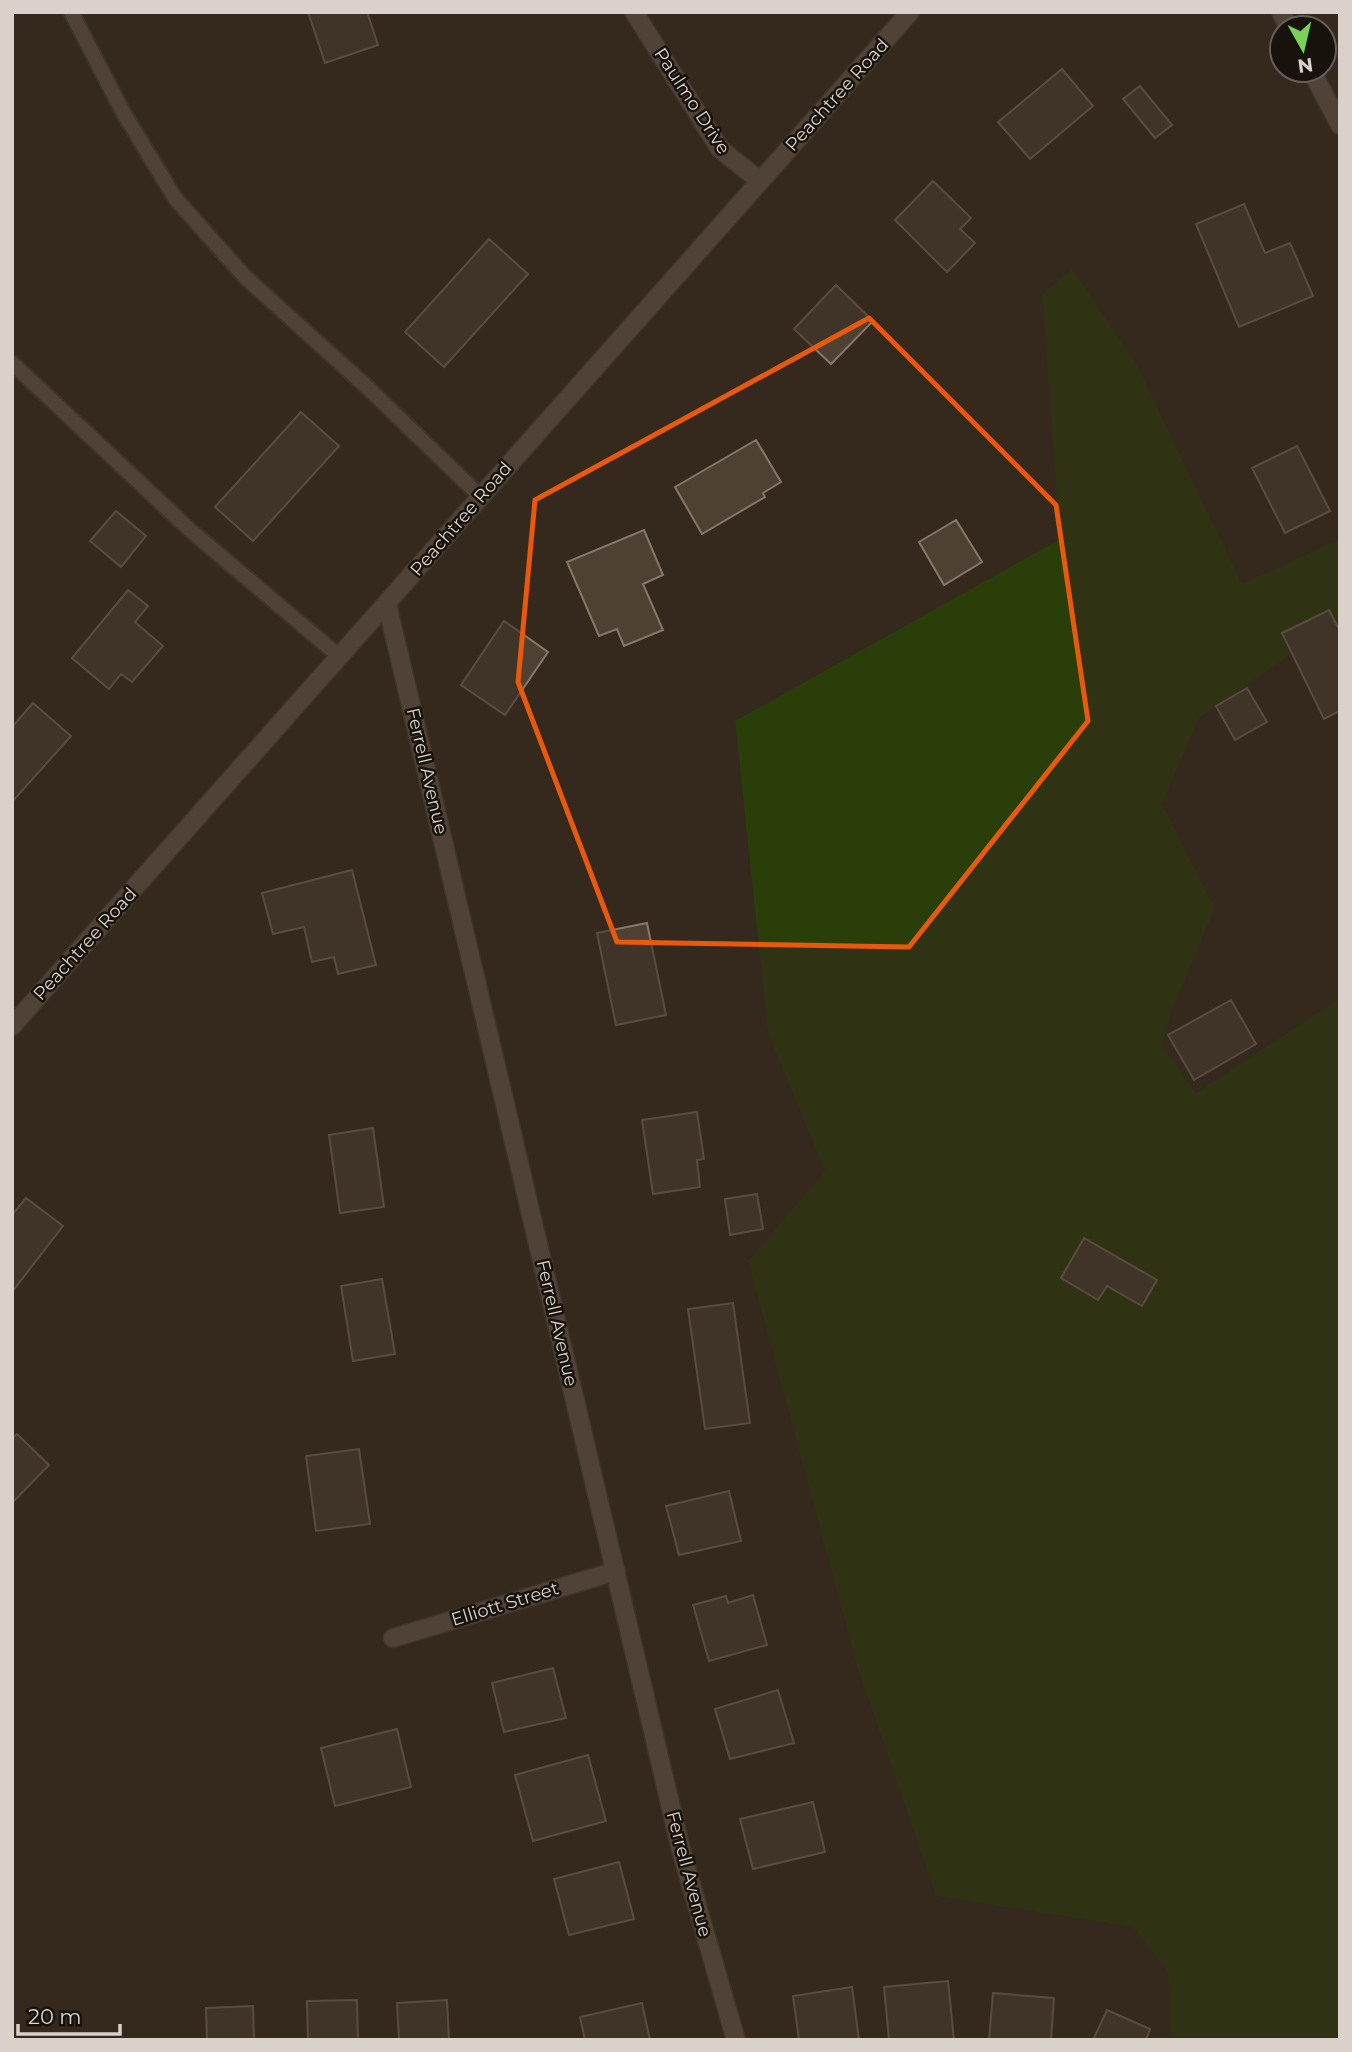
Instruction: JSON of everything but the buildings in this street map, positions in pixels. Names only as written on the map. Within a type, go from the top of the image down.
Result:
[{"type":"street","name":"Paulmo Drive","points":[[634,12],[720,149],[760,181]]},
{"type":"street","name":"Peachtree Road","points":[[12,1026],[910,12]]},
{"type":"street","points":[[1318,84],[1340,125]]},
{"type":"street","name":"Ferrell Avenue","points":[[387,604],[681,1850],[736,2040]]},
{"type":"street","name":"Elliott Street","points":[[393,1638],[616,1571]]},
{"type":"lane","points":[[71,12],[123,112],[175,198],[245,277],[367,387],[481,497]]},
{"type":"lane","points":[[12,362],[190,530],[340,657]]},
{"type":"highlighted area","points":[[869,318],[1056,505],[1088,721],[909,947],[617,942],[518,682],[535,500]]},
{"type":"green space","points":[[1072,269],[1137,365],[1242,584],[1340,539],[1340,621],[1199,718],[1162,804],[1215,908],[1171,1013],[1162,1046],[1196,1093],[1340,998],[1340,2040],[1171,2040],[1168,1972],[1133,1927],[936,1896],[858,1669],[748,1261],[825,1171],[768,1033],[735,721],[1060,539],[1042,294]]}]
